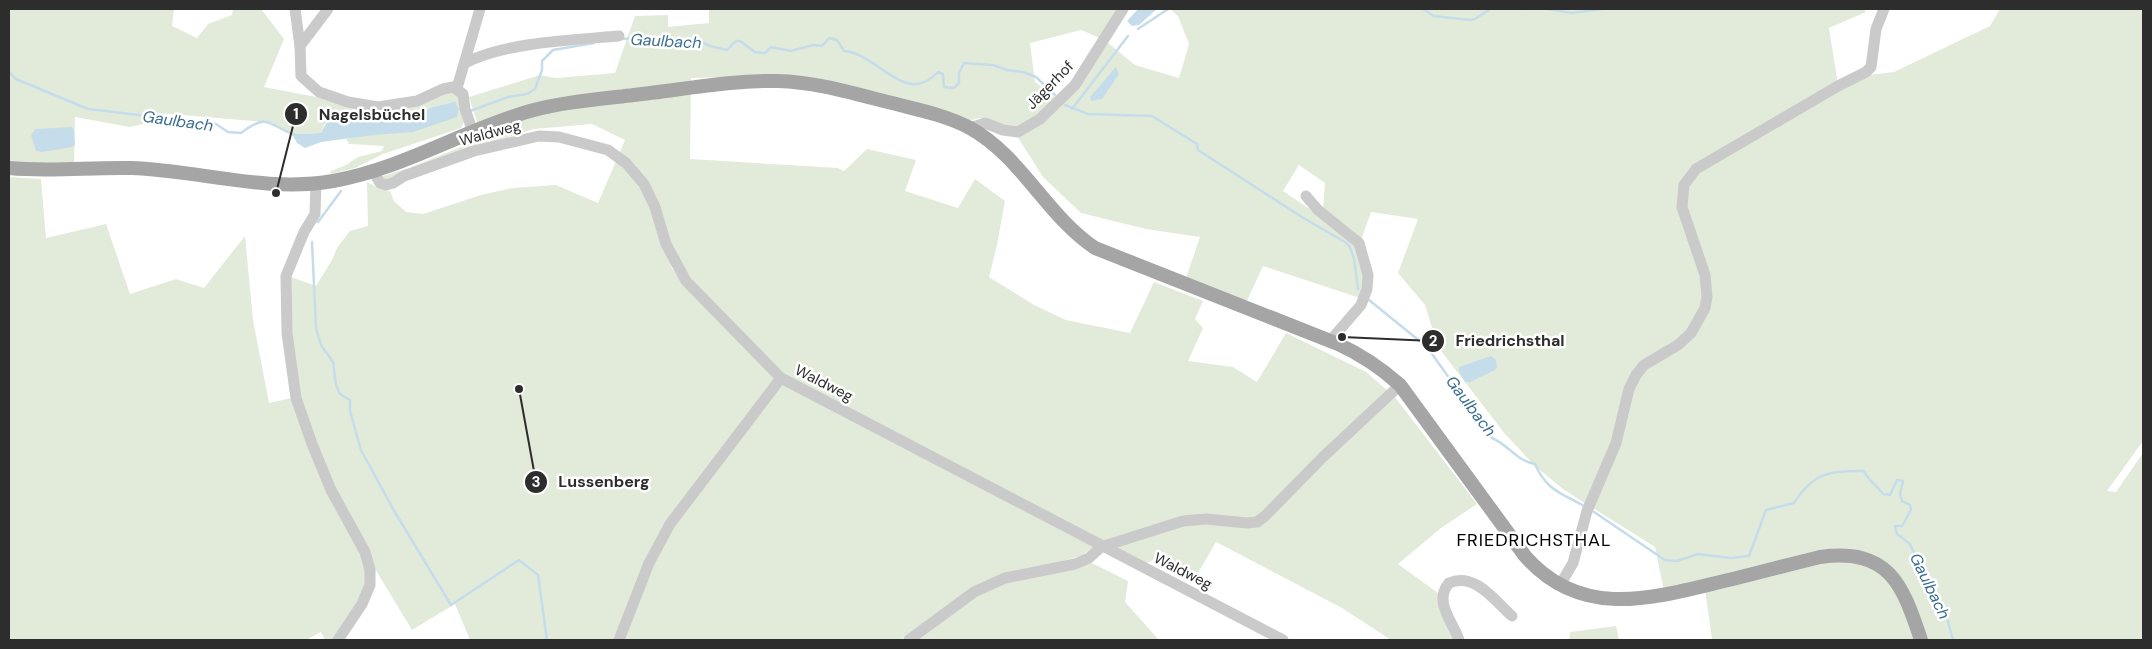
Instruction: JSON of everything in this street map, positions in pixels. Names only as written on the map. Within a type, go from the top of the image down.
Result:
[{"type":"main road","points":[[9,168],[40,171],[132,168],[274,184],[316,183],[334,181],[373,171],[531,111],[576,103],[731,84],[780,81],[810,84],[891,103],[935,115],[970,128],[997,148],[1067,225],[1095,248],[1330,341],[1359,354],[1382,369],[1400,385],[1525,556],[1539,570],[1560,585],[1601,599],[1640,600],[1820,557],[1843,554],[1862,557],[1884,568],[1898,583],[1908,602],[1920,640]]},
{"type":"street","points":[[296,9],[301,76],[319,92],[348,102],[378,107],[417,101],[448,87],[457,88],[463,94],[466,114],[473,132]]},
{"type":"street","points":[[300,46],[328,9]]},
{"type":"street","points":[[457,88],[480,9]]},
{"type":"street","name":"Jägerhof","points":[[970,128],[985,123],[1003,130],[1018,132],[1040,119],[1075,85],[1123,9]]},
{"type":"street","points":[[1560,585],[1573,563],[1588,508],[1616,443],[1629,389],[1636,375],[1644,364],[1678,345],[1691,333],[1705,308],[1707,297],[1705,275],[1682,207],[1684,185],[1696,169],[1838,86],[1866,72],[1871,67],[1876,29],[1884,9]]},
{"type":"street","points":[[465,63],[474,58],[515,48],[558,41],[619,36]]},
{"type":"street","name":"Waldweg","points":[[373,171],[380,183],[386,185],[411,173],[474,151],[539,136],[559,137],[608,150],[626,162],[644,184],[656,207],[666,244],[686,281],[781,378],[995,488],[1101,547],[1283,640]]},
{"type":"street","points":[[316,183],[315,214],[304,232],[286,276],[286,333],[296,398],[312,444],[331,490],[365,552],[370,570],[370,585],[362,604],[338,640]]},
{"type":"street","points":[[1306,196],[1318,210],[1359,243],[1368,275],[1367,289],[1361,304],[1330,341]]},
{"type":"street","points":[[619,640],[649,563],[670,524],[781,378]]},
{"type":"street","points":[[908,640],[974,592],[1005,578],[1075,564],[1089,558],[1101,547],[1183,521],[1206,519],[1257,522],[1400,385]]},
{"type":"street","points":[[1459,640],[1443,604],[1444,591],[1449,583],[1463,580],[1474,583],[1512,616]]},
{"type":"green space","points":[[9,9],[174,9],[172,26],[197,38],[208,24],[232,15],[233,9],[261,9],[284,39],[264,87],[379,109],[443,91],[459,93],[464,122],[461,128],[383,154],[355,168],[330,174],[331,171],[346,165],[358,157],[382,151],[384,146],[349,144],[346,139],[456,117],[459,109],[455,101],[392,122],[354,114],[332,118],[324,125],[321,133],[292,134],[266,122],[159,113],[157,121],[130,127],[75,117],[74,164],[9,163]]},
{"type":"green space","points":[[709,9],[1117,9],[1100,38],[1081,30],[1030,43],[1035,82],[1057,99],[1025,126],[1010,128],[988,119],[980,118],[967,121],[941,111],[731,77],[691,78],[690,159],[838,168],[844,171],[867,149],[916,160],[905,191],[958,208],[975,179],[1005,201],[989,277],[1034,305],[1066,320],[1130,333],[1154,282],[1203,301],[1195,319],[1203,328],[1188,361],[1233,367],[1257,382],[1286,333],[1366,372],[1388,391],[1254,519],[1206,516],[1102,544],[782,375],[693,282],[678,259],[671,267],[682,282],[777,379],[667,525],[617,640],[470,640],[455,604],[412,630],[366,554],[370,585],[338,640],[325,640],[321,632],[306,640],[9,640],[9,177],[41,179],[46,238],[106,224],[130,294],[176,279],[204,288],[245,236],[253,320],[269,403],[296,397],[289,362],[291,277],[316,286],[337,248],[350,231],[368,226],[367,182],[380,189],[390,191],[394,201],[406,212],[423,214],[481,195],[512,188],[556,185],[598,203],[625,140],[592,124],[534,129],[479,146],[390,181],[380,177],[409,168],[478,140],[477,122],[469,97],[540,75],[556,78],[615,73],[635,16],[668,15],[668,27],[709,23]]},
{"type":"green space","points":[[1170,9],[1863,9],[1866,12],[1829,28],[1838,85],[1860,76],[1894,72],[1990,26],[2000,9],[2143,9],[2143,441],[2107,491],[2116,492],[2143,453],[2143,640],[1709,640],[1712,639],[1705,590],[1664,591],[1655,547],[1593,508],[1615,430],[1586,504],[1563,489],[1536,467],[1505,434],[1438,347],[1425,305],[1398,273],[1418,219],[1371,212],[1361,240],[1323,210],[1325,183],[1299,165],[1283,191],[1356,244],[1364,270],[1360,298],[1263,266],[1246,303],[1185,281],[1200,237],[1146,229],[1081,213],[1043,177],[1017,136],[1030,130],[1107,42],[1135,65],[1179,78],[1189,44],[1178,16]]},
{"type":"green space","points":[[783,384],[1093,547],[1083,555],[974,588],[901,640],[621,640],[671,524]]},
{"type":"green space","points":[[1394,396],[1477,504],[1441,528],[1398,564],[1438,593],[1456,640],[1391,640],[1342,608],[1216,542],[1198,573],[1160,556],[1145,564],[1110,547],[1183,523],[1246,526],[1326,459]]},
{"type":"green space","points":[[1092,563],[1128,581],[1125,602],[1159,640],[919,640],[981,592],[1023,577]]},
{"type":"green space","points":[[1616,626],[1619,640],[1569,640],[1570,632]]},
{"type":"water","points":[[1138,9],[1157,9],[1139,25],[1132,26],[1127,21]]},
{"type":"water","points":[[1116,67],[1119,74],[1102,99],[1091,101],[1090,97]]},
{"type":"water","points":[[455,101],[459,109],[457,117],[413,132],[321,142],[305,148],[297,143],[292,134],[321,133],[328,122],[336,116],[345,114],[393,122]]},
{"type":"water","points":[[72,127],[75,145],[72,147],[42,152],[36,151],[31,135],[36,129]]},
{"type":"water","points":[[1491,356],[1496,360],[1497,367],[1495,370],[1470,382],[1465,382],[1459,367]]},
{"type":"waterway","points":[[1138,29],[1168,9]]},
{"type":"waterway","points":[[1423,9],[1434,16],[1470,20],[1475,19],[1490,9]]},
{"type":"waterway","points":[[1548,9],[1571,13],[1602,9]]},
{"type":"waterway","points":[[1072,109],[1128,36]]},
{"type":"waterway","name":"Gaulbach","points":[[623,39],[632,38],[642,41],[664,39],[674,43],[697,40],[710,46],[727,50],[736,41],[740,41],[755,52],[765,53],[771,47],[791,51],[813,45],[822,46],[829,38],[837,40],[844,51],[868,60],[903,82],[914,84],[926,82],[938,72],[943,74],[944,87],[954,88],[959,83],[959,73],[964,63],[993,65],[1036,77],[1055,95]]},
{"type":"waterway","name":"Gaulbach","points":[[470,111],[508,97],[527,94],[535,89],[542,70],[542,61],[553,50],[594,43]]},
{"type":"waterway","name":"Gaulbach","points":[[9,72],[16,79],[88,109],[216,124],[228,132],[241,133],[257,123],[268,122],[295,135]]},
{"type":"waterway","name":"Gaulbach","points":[[1065,105],[1088,114],[1152,116],[1197,144],[1198,150],[1305,219],[1345,242],[1350,247],[1354,259],[1358,289]]},
{"type":"waterway","points":[[318,222],[341,191]]},
{"type":"waterway","points":[[312,242],[316,328],[321,345],[333,362],[336,385],[340,394],[350,400],[350,411],[361,450],[393,509],[451,605],[519,560],[538,575],[547,640]]},
{"type":"waterway","name":"Gaulbach","points":[[1369,300],[1427,347],[1492,438],[1517,456],[1535,464],[1539,473],[1549,485],[1561,494],[1584,506]]},
{"type":"waterway","name":"Gaulbach","points":[[1591,510],[1665,560],[1677,561],[1698,554],[1731,558],[1749,556],[1766,510],[1794,503],[1808,485],[1823,475],[1841,471],[1864,471],[1883,494],[1890,495],[1897,480],[1903,481],[1900,494],[1902,501],[1910,505],[1911,510],[1902,526],[1895,526],[1897,534],[1910,544],[1925,577],[1944,607],[1953,640]]},
{"type":"place","name":"Nagelsbüchel","points":[[276,193]]},
{"type":"place","name":"Friedrichsthal","points":[[1342,337]]},
{"type":"place","name":"Lussenberg","points":[[519,389]]},
{"type":"district","name":"FRIEDRICHSTHAL","points":[[1534,540]]}]
